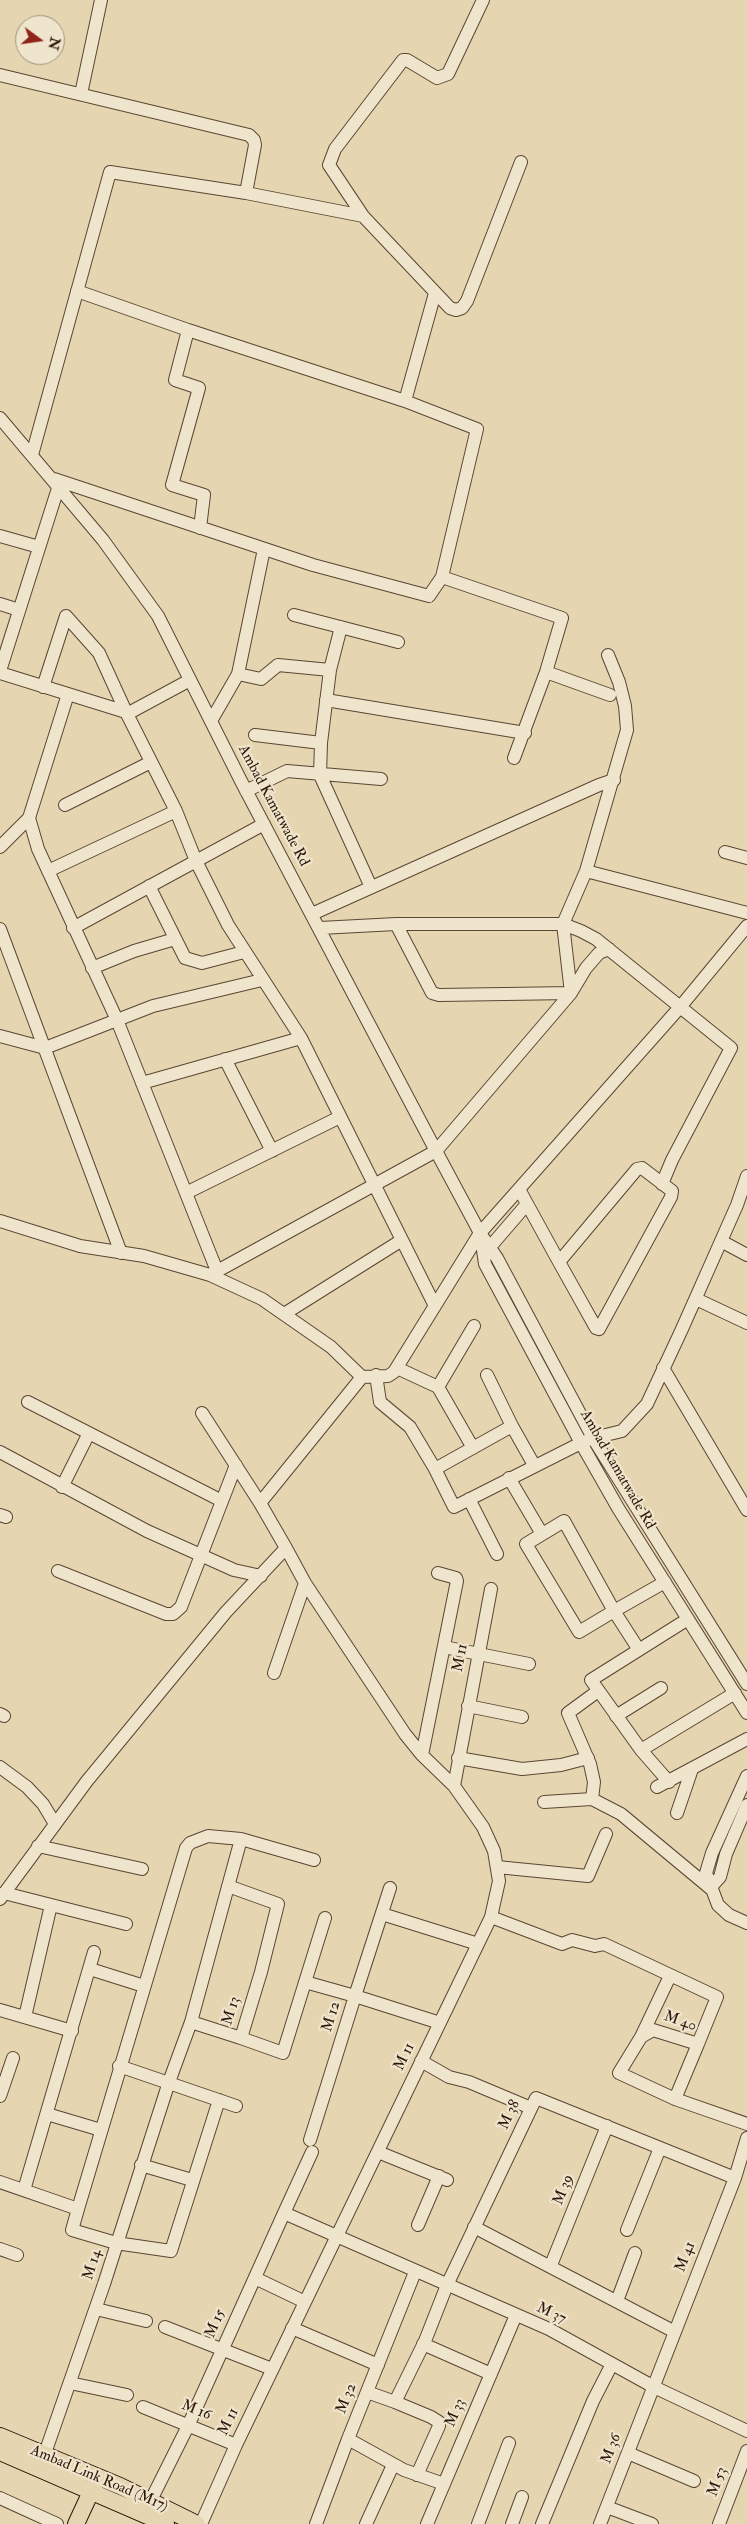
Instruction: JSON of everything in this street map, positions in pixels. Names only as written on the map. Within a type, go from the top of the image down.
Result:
[{"type":"main road","name":"Ambad Link Road (M17)","points":[[0,2436],[151,2500],[197,2524]]},
{"type":"main road","name":"Ambad Link Road (M17)","points":[[0,2452],[166,2524]]},
{"type":"main road","points":[[76,2524],[98,2477]]},
{"type":"street","points":[[81,94],[101,0]]},
{"type":"street","points":[[483,0],[448,74],[437,78],[407,60],[403,60],[332,154],[329,165],[363,216],[435,293],[450,308],[456,310],[462,308],[467,301],[521,162]]},
{"type":"street","points":[[0,75],[250,135],[255,145],[246,193]]},
{"type":"street","points":[[32,455],[110,172],[246,193],[363,216]]},
{"type":"street","points":[[77,291],[188,330],[405,401],[477,430],[442,578],[429,596],[313,565],[55,482],[39,547],[0,672],[126,713],[190,680]]},
{"type":"street","points":[[405,401],[435,293]]},
{"type":"street","points":[[188,330],[175,380],[199,388],[172,485],[204,495],[200,528]]},
{"type":"street","name":"Ambad Kamatwade Rd","points":[[0,418],[103,540],[158,616],[246,791],[436,1151],[480,1233],[490,1247],[587,1440],[658,1545],[747,1684]]},
{"type":"street","points":[[0,536],[39,547]]},
{"type":"street","points":[[211,722],[238,674],[264,549]]},
{"type":"street","points":[[442,578],[562,618],[546,672],[525,733],[514,758]]},
{"type":"street","points":[[0,604],[19,610]]},
{"type":"street","points":[[294,615],[398,642]]},
{"type":"street","points":[[43,686],[66,616],[99,653],[126,713],[176,811],[196,861],[228,925],[301,1038],[435,1306]]},
{"type":"street","points":[[341,627],[330,670],[321,742],[320,775],[371,887]]},
{"type":"street","points":[[571,992],[563,924],[586,871],[627,730],[620,682],[608,655]]},
{"type":"street","points":[[238,674],[261,679],[278,665],[330,670]]},
{"type":"street","points":[[546,672],[610,695]]},
{"type":"street","points":[[2,841],[30,818],[68,694]]},
{"type":"street","points":[[326,700],[525,733]]},
{"type":"street","points":[[255,735],[321,742]]},
{"type":"street","points":[[65,805],[151,762]]},
{"type":"street","points":[[246,791],[287,771],[381,779]]},
{"type":"street","points":[[312,914],[599,785],[614,780]]},
{"type":"street","points":[[48,872],[176,811]]},
{"type":"street","points":[[30,818],[48,872],[117,1020],[186,1192],[214,1273]]},
{"type":"street","points":[[73,928],[264,824]]},
{"type":"street","points":[[725,852],[747,858]]},
{"type":"street","points":[[586,871],[747,913]]},
{"type":"street","points":[[149,886],[185,958],[202,963],[244,952]]},
{"type":"street","points":[[396,924],[432,993],[571,992]]},
{"type":"street","points":[[320,928],[396,924],[563,924],[587,934],[609,949],[731,1048],[672,1160],[662,1184]]},
{"type":"street","points":[[260,1503],[362,1377],[388,1376],[397,1368],[480,1233],[520,1191],[681,1006],[747,926]]},
{"type":"street","points":[[0,929],[6,958],[45,1048],[121,1253]]},
{"type":"street","points":[[92,968],[134,951],[174,939]]},
{"type":"street","points":[[214,1273],[436,1151],[571,992],[592,960],[599,953],[609,949]]},
{"type":"street","points":[[0,1036],[45,1048],[153,1006],[262,980]]},
{"type":"street","points":[[142,1083],[301,1038]]},
{"type":"street","points":[[225,1059],[272,1151]]},
{"type":"street","points":[[186,1192],[340,1117]]},
{"type":"street","points":[[520,1191],[528,1204],[559,1262],[596,1328],[599,1329],[671,1197],[672,1191],[642,1168],[636,1169],[559,1262]]},
{"type":"street","points":[[376,1375],[382,1406],[410,1427],[435,1469],[454,1507],[534,1465],[587,1440],[622,1431],[646,1404],[696,1299],[747,1176]]},
{"type":"street","points":[[490,1247],[528,1204]]},
{"type":"street","points":[[0,1221],[80,1246],[144,1256],[214,1273],[251,1292],[331,1347],[362,1377]]},
{"type":"street","name":"Ambad Kamatwade Rd","points":[[480,1233],[485,1264],[587,1440],[665,1582],[747,1712]]},
{"type":"street","points":[[284,1314],[402,1240]]},
{"type":"street","points":[[721,1241],[747,1255]]},
{"type":"street","points":[[696,1299],[747,1324]]},
{"type":"street","points":[[438,1387],[474,1326]]},
{"type":"street","points":[[397,1368],[438,1387],[473,1448]]},
{"type":"street","points":[[663,1368],[747,1510]]},
{"type":"street","points":[[487,1374],[512,1426],[534,1465]]},
{"type":"street","points":[[28,1402],[222,1501]]},
{"type":"street","points":[[202,1413],[260,1503],[306,1583],[405,1734],[422,1755],[454,1786]]},
{"type":"street","points":[[435,1469],[512,1426]]},
{"type":"street","points":[[62,1486],[89,1433]]},
{"type":"street","points":[[0,1452],[115,1516],[234,1570],[261,1576]]},
{"type":"street","points":[[58,1571],[170,1615],[180,1606],[236,1464]]},
{"type":"street","points":[[509,1478],[542,1534]]},
{"type":"street","points":[[469,1499],[497,1554]]},
{"type":"street","points":[[639,1650],[614,1611],[564,1521],[526,1544],[579,1632],[614,1611],[665,1582]]},
{"type":"street","points":[[126,1924],[51,1905],[2,1896],[55,1824],[220,1620],[286,1548]]},
{"type":"street","points":[[422,1755],[457,1579],[438,1573]]},
{"type":"street","points":[[274,1674],[306,1583]]},
{"type":"street","name":"M 11","points":[[201,2524],[236,2445],[491,1917],[499,1881],[494,1851],[486,1832],[454,1786],[490,1589]]},
{"type":"street","points":[[688,1619],[591,1680],[663,1784],[747,1740]]},
{"type":"street","points":[[444,1647],[529,1664]]},
{"type":"street","points":[[616,1716],[661,1688]]},
{"type":"street","points":[[592,1798],[594,1782],[588,1758],[568,1713],[598,1691]]},
{"type":"street","points":[[640,1750],[735,1693]]},
{"type":"street","points":[[468,1706],[522,1717]]},
{"type":"street","points":[[458,1758],[522,1769],[588,1758]]},
{"type":"street","points":[[0,1767],[27,1787],[43,1804],[55,1824]]},
{"type":"street","points":[[677,1813],[692,1769]]},
{"type":"street","points":[[747,1776],[712,1853],[706,1873],[715,1900],[722,1910],[747,1923]]},
{"type":"street","points":[[544,1802],[592,1798],[620,1814],[710,1888]]},
{"type":"street","points":[[710,1888],[720,1877],[726,1854],[747,1805]]},
{"type":"street","points":[[497,1867],[588,1876],[606,1834]]},
{"type":"street","points":[[219,2100],[171,2251],[116,2244],[72,2230],[119,2066],[186,1848],[190,1843],[208,1836],[241,1839],[314,1860]]},
{"type":"street","name":"M 14","points":[[44,2456],[96,2309],[141,2165],[191,2022],[241,1839]]},
{"type":"street","points":[[38,1846],[142,1869]]},
{"type":"street","name":"M 13","points":[[191,2022],[241,2038],[261,1972],[278,1904],[228,1886]]},
{"type":"street","points":[[305,1982],[355,1996],[390,1888]]},
{"type":"street","points":[[24,2017],[51,1905]]},
{"type":"street","points":[[382,1914],[478,1944]]},
{"type":"street","points":[[491,1917],[562,1944],[572,1940],[595,1946],[604,1944],[717,1997],[698,2044]]},
{"type":"street","points":[[238,2037],[283,2053],[325,1918]]},
{"type":"street","points":[[24,2190],[94,1952]]},
{"type":"street","points":[[90,1969],[144,1986]]},
{"type":"street","points":[[670,1976],[641,2037],[619,2073],[675,2099],[747,2124]]},
{"type":"street","name":"M 12","points":[[311,2146],[322,2103],[355,1996],[440,2023]]},
{"type":"street","points":[[0,2010],[72,2031]]},
{"type":"street","name":"M 40","points":[[641,2037],[653,2030],[698,2044],[675,2099]]},
{"type":"street","points":[[0,2096],[14,2058]]},
{"type":"street","points":[[421,2061],[449,2077],[470,2082],[530,2108]]},
{"type":"street","points":[[119,2066],[236,2106]]},
{"type":"street","name":"M 38","points":[[395,2402],[423,2344],[447,2285],[536,2098],[735,2178]]},
{"type":"street","points":[[47,2114],[101,2130]]},
{"type":"street","name":"M 39","points":[[551,2265],[607,2126]]},
{"type":"street","name":"M 41","points":[[654,2387],[735,2178],[747,2138]]},
{"type":"street","name":"M 15","points":[[151,2500],[188,2426],[255,2278],[311,2146]]},
{"type":"street","points":[[627,2230],[660,2148]]},
{"type":"street","points":[[378,2152],[443,2178],[418,2225]]},
{"type":"street","points":[[141,2165],[192,2180]]},
{"type":"street","points":[[0,2182],[78,2209]]},
{"type":"street","points":[[284,2213],[336,2238]]},
{"type":"street","points":[[474,2227],[551,2265],[675,2332]]},
{"type":"street","name":"M 37","points":[[336,2238],[548,2329],[654,2387],[747,2431]]},
{"type":"street","points":[[0,2250],[17,2255]]},
{"type":"street","points":[[617,2300],[635,2253]]},
{"type":"street","name":"M 32","points":[[415,2272],[348,2439],[393,2465],[444,2484]]},
{"type":"street","points":[[255,2278],[305,2302]]},
{"type":"street","points":[[96,2309],[146,2321]]},
{"type":"street","name":"M 33","points":[[427,2524],[516,2315]]},
{"type":"street","points":[[165,2327],[272,2370]]},
{"type":"street","points":[[292,2328],[378,2365]]},
{"type":"street","points":[[423,2344],[491,2374]]},
{"type":"street","points":[[542,2524],[593,2401],[612,2364]]},
{"type":"street","points":[[70,2383],[127,2395]]},
{"type":"street","name":"M 36","points":[[600,2524],[654,2387]]},
{"type":"street","points":[[367,2392],[395,2402],[439,2422],[440,2426],[417,2475]]},
{"type":"street","name":"M 16","points":[[143,2408],[236,2445]]},
{"type":"street","points":[[316,2524],[348,2439]]},
{"type":"street","points":[[478,2524],[509,2443]]},
{"type":"street","name":"M 53","points":[[720,2524],[747,2451]]},
{"type":"street","points":[[628,2453],[694,2481]]},
{"type":"street","points":[[366,2524],[393,2465]]},
{"type":"street","points":[[0,2498],[57,2524]]},
{"type":"street","points":[[512,2524],[522,2498]]},
{"type":"street","points":[[607,2507],[652,2524]]}]
